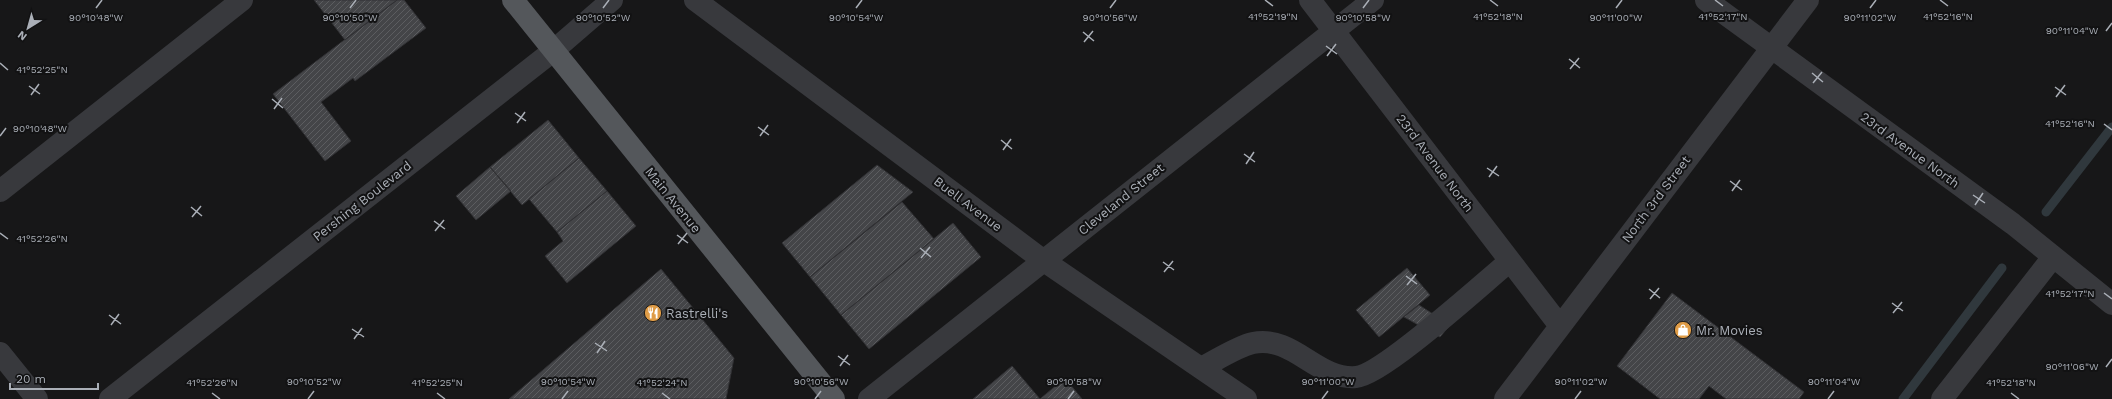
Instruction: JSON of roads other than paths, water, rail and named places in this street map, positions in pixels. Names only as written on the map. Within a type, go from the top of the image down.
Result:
[{"type":"main road","name":"Main Avenue","points":[[513,0],[834,399]]},
{"type":"street","points":[[0,191],[242,0]]},
{"type":"street","name":"Pershing Boulevard","points":[[110,399],[553,51],[612,0]]},
{"type":"street","name":"Buell Avenue","points":[[695,0],[1044,261],[1246,399]]},
{"type":"street","name":"23rd Avenue North","points":[[1310,0],[1560,326]]},
{"type":"street","name":"Cleveland Street","points":[[869,399],[1333,30],[1373,0]]},
{"type":"street","name":"23rd Avenue North","points":[[1706,0],[2013,224],[2112,304]]},
{"type":"street","name":"North 3rd Street","points":[[1505,399],[1808,0]]},
{"type":"street","points":[[1942,399],[2053,257]]},
{"type":"street","points":[[1200,368],[1252,344],[1278,343],[1292,349],[1332,374],[1345,377],[1358,377],[1374,370],[1399,353],[1510,261]]},
{"type":"street","points":[[0,353],[37,399]]},
{"type":"waterway","points":[[2046,212],[2112,127]]},
{"type":"waterway","points":[[1903,399],[2002,268]]},
{"type":"place","name":"Rastrelli's","points":[[653,313]]},
{"type":"place","name":"Mr. Movies","points":[[1683,330]]}]
